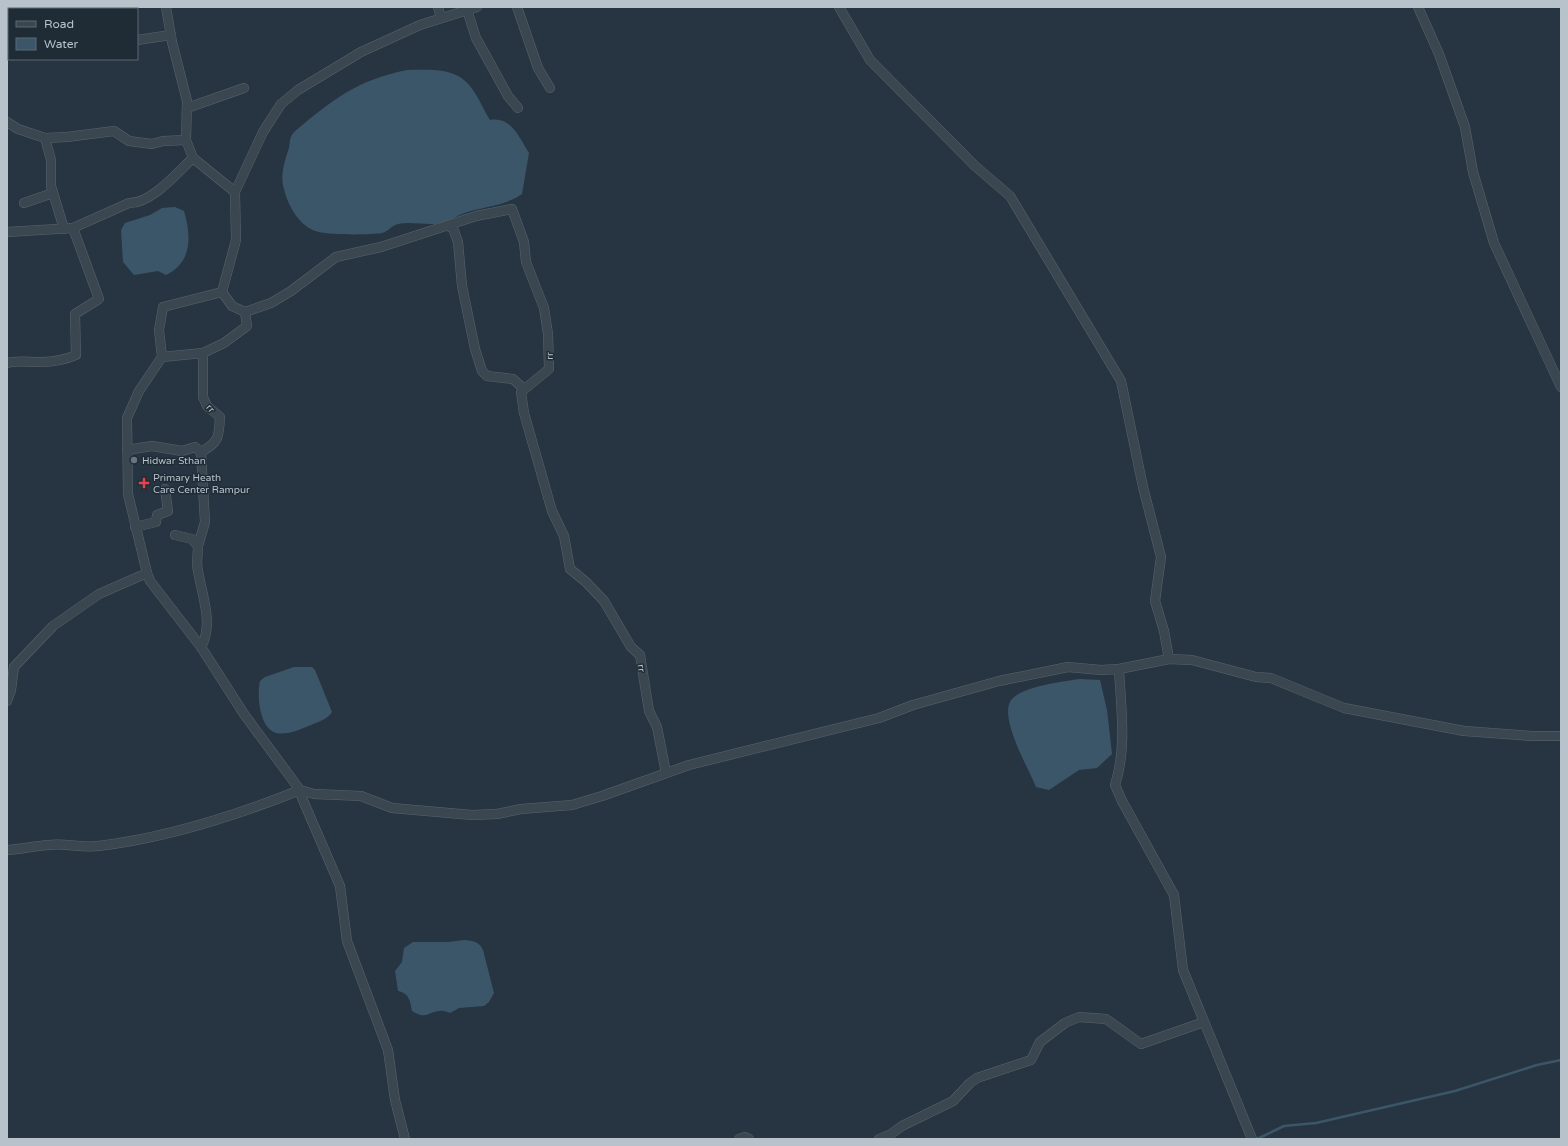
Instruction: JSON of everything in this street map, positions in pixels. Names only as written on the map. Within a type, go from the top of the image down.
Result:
[{"type":"street","points":[[166,7],[171,35],[184,84],[187,108],[186,140],[193,158],[235,192]]},
{"type":"street","points":[[438,7],[441,18]]},
{"type":"street","points":[[222,292],[236,240],[235,192],[263,132],[281,104],[298,90],[361,52],[420,25],[477,7]]},
{"type":"street","points":[[517,7],[538,68],[550,88]]},
{"type":"street","points":[[839,7],[870,60],[975,166],[1010,196],[1122,381],[1143,487],[1161,557],[1155,601],[1164,630],[1168,659]]},
{"type":"street","points":[[1418,7],[1439,54],[1465,126],[1473,172],[1494,243],[1561,387]]},
{"type":"street","points":[[467,10],[476,38],[508,96],[518,108]]},
{"type":"street","points":[[138,40],[171,35]]},
{"type":"street","points":[[187,108],[244,88]]},
{"type":"street","points":[[7,122],[18,129],[45,138],[67,137],[114,131],[129,141],[152,144],[163,141],[186,140]]},
{"type":"street","points":[[7,363],[13,361],[54,360],[67,358],[76,354],[75,314],[99,300],[53,192],[51,160],[45,138]]},
{"type":"street","points":[[7,232],[69,229],[129,203],[135,203],[156,193],[193,158]]},
{"type":"street","points":[[24,203],[53,192]]},
{"type":"street","name":"rr","points":[[245,312],[271,303],[291,291],[336,257],[381,247],[476,216],[512,209],[524,242],[526,262],[544,308],[548,334],[549,369],[521,392],[521,400],[552,511],[564,536],[570,569],[586,582],[604,601],[631,647],[640,655],[649,711],[657,727],[666,773]]},
{"type":"street","points":[[448,226],[453,228],[458,242],[462,286],[475,349],[482,371],[487,376],[513,379],[524,389]]},
{"type":"street","points":[[162,358],[203,353],[224,343],[247,326],[245,312],[232,306],[222,292]]},
{"type":"street","points":[[222,292],[163,307],[159,330],[162,358],[139,392],[127,418],[128,494],[135,527],[150,581],[201,647],[244,714],[300,790],[302,798],[340,886],[348,941],[388,1050],[395,1100],[405,1139]]},
{"type":"street","name":"rr","points":[[201,452],[214,444],[219,434],[220,423],[220,416],[207,406],[203,397],[203,353]]},
{"type":"street","points":[[127,450],[152,446],[182,451],[195,448],[201,452],[204,522],[198,546],[197,569],[204,597],[207,622],[205,640],[201,647]]},
{"type":"street","points":[[135,527],[156,522],[158,514],[168,511],[165,489]]},
{"type":"street","points":[[175,535],[192,540],[198,546]]},
{"type":"street","points":[[7,701],[14,667],[53,626],[99,594],[147,574]]},
{"type":"street","points":[[7,850],[37,848],[50,845],[96,847],[135,840],[187,828],[300,790],[314,794],[361,796],[392,808],[472,815],[497,814],[521,809],[572,805],[689,765],[879,718],[913,705],[999,681],[1068,667],[1101,670],[1119,669],[1168,659],[1192,660],[1256,677],[1271,678],[1344,708],[1464,732],[1561,736]]},
{"type":"street","points":[[1119,669],[1123,742],[1120,768],[1115,785],[1122,801],[1174,895],[1183,970],[1252,1139]]},
{"type":"street","points":[[879,1139],[891,1134],[902,1126],[954,1101],[970,1082],[977,1078],[1031,1060],[1040,1042],[1073,1018],[1106,1019],[1141,1044],[1204,1022]]},
{"type":"street","points":[[740,1139],[745,1137],[749,1139]]},
{"type":"water","points":[[407,70],[432,70],[449,72],[456,75],[469,85],[490,120],[504,121],[514,129],[529,153],[522,194],[500,204],[470,211],[443,223],[398,224],[382,233],[377,234],[332,234],[312,230],[301,221],[292,209],[288,202],[282,180],[285,160],[292,134],[321,110],[346,93],[374,79]]},
{"type":"water","points":[[175,207],[184,211],[188,229],[188,247],[181,263],[175,270],[166,275],[158,271],[134,275],[123,262],[121,230],[125,223],[150,215],[162,208]]},
{"type":"water","points":[[294,667],[312,667],[315,670],[332,712],[323,720],[302,729],[281,734],[276,733],[272,731],[264,722],[259,700],[260,681],[265,677]]},
{"type":"water","points":[[1079,679],[1100,680],[1107,710],[1112,754],[1097,768],[1079,770],[1049,790],[1036,787],[1011,729],[1008,717],[1008,707],[1012,699],[1025,691],[1043,685]]},
{"type":"water","points":[[464,940],[478,943],[483,950],[494,993],[489,1002],[484,1006],[459,1008],[450,1013],[441,1011],[421,1015],[412,1011],[410,1001],[407,996],[398,991],[395,971],[402,962],[404,948],[413,942],[448,942]]},
{"type":"waterway","points":[[1257,1139],[1284,1126],[1316,1123],[1455,1091],[1537,1065],[1561,1060]]},
{"type":"place","name":"Hidwar Sthan","points":[[134,460]]},
{"type":"place","name":"Primary Heath Care Center Rampur","points":[[144,483]]}]
